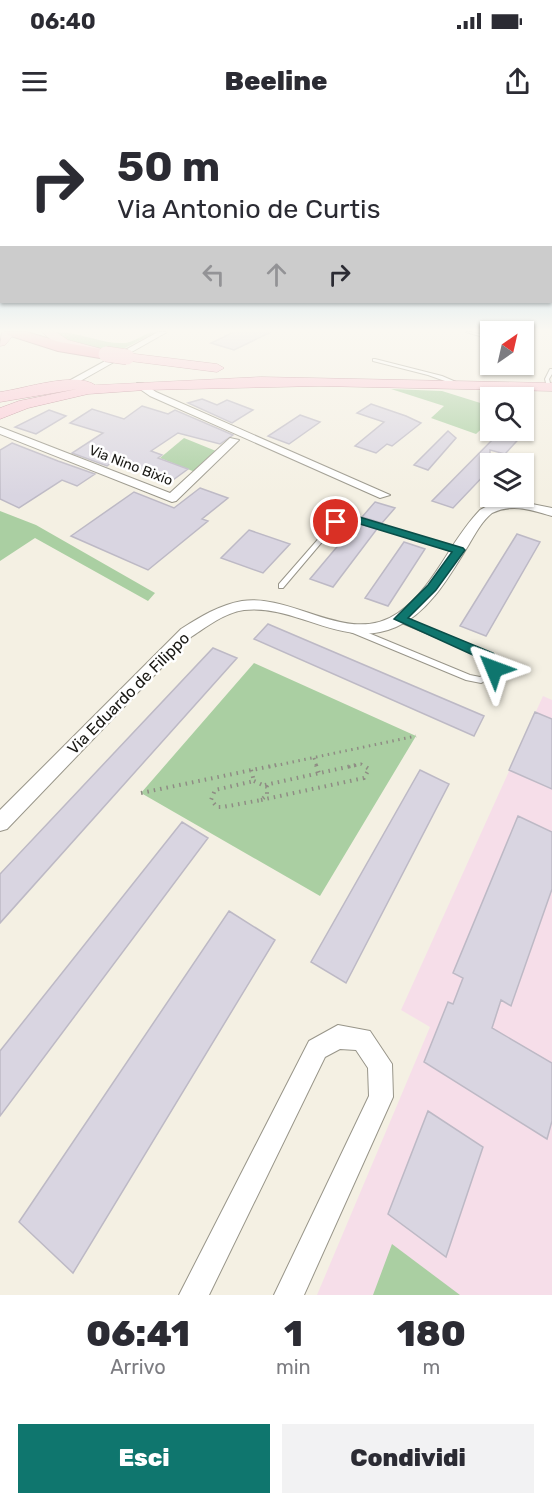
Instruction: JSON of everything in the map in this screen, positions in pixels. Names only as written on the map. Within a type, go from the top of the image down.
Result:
[{"type":"main road","points":[[0,397],[49,387]]},
{"type":"main road","points":[[0,414],[24,405],[87,390],[121,387]]},
{"type":"street","points":[[143,387],[153,394],[384,495]]},
{"type":"street","name":"Via Nino Bixio","points":[[0,430],[172,498],[234,440]]},
{"type":"street","points":[[400,619],[432,588],[483,514],[493,507],[520,504],[552,512]]},
{"type":"street","name":"Via Eduardo de Filippo","points":[[0,823],[162,657],[201,622],[235,606],[255,603],[343,626],[382,626],[400,619]]},
{"type":"street","points":[[194,1295],[317,1049],[338,1037],[362,1039],[380,1064],[381,1097],[290,1295]]},
{"type":"lane","points":[[281,586],[336,522],[346,516],[459,550]]},
{"type":"lane","points":[[343,626],[469,678],[481,680],[490,675],[493,662],[489,656],[400,619]]},
{"type":"path","points":[[141,793],[416,736]]},
{"type":"path","points":[[314,757],[319,773]]},
{"type":"path","points":[[361,764],[369,769],[364,778],[261,800],[216,807],[211,800],[215,790],[220,788],[254,781],[265,785],[319,773],[361,764]]},
{"type":"path","points":[[251,770],[254,781]]},
{"type":"path","points":[[261,800],[267,795],[265,785]]},
{"type":"shaded area","points":[[543,696],[552,700],[552,1295],[317,1295],[430,1027],[401,1010]]},
{"type":"green space","points":[[391,389],[442,391],[480,403],[480,430],[476,434],[431,418],[444,406]]},
{"type":"green space","points":[[184,438],[216,451],[195,472],[160,458]]},
{"type":"green space","points":[[0,511],[36,525],[155,593],[148,601],[35,538],[0,561]]},
{"type":"green space","points":[[254,663],[416,736],[320,896],[141,793]]},
{"type":"green space","points":[[392,1244],[460,1295],[373,1295]]},
{"type":"building","points":[[202,399],[217,405],[227,400],[253,410],[232,423],[188,403]]},
{"type":"building","points":[[371,404],[421,423],[392,446],[387,444],[376,453],[355,446],[384,422],[357,413]]},
{"type":"building","points":[[142,406],[168,414],[175,410],[233,435],[220,444],[178,433],[151,451],[162,455],[158,458],[188,469],[173,480],[143,468],[137,472],[112,462],[107,466],[72,453],[103,433],[70,423],[92,409],[124,419]]},
{"type":"building","points":[[49,410],[66,416],[36,434],[15,427]]},
{"type":"building","points":[[300,415],[320,422],[289,444],[268,436]]},
{"type":"building","points":[[448,431],[456,438],[428,470],[414,465]]},
{"type":"building","points":[[491,441],[517,441],[506,453],[490,450],[490,453],[480,453],[480,480],[453,508],[432,501]]},
{"type":"building","points":[[12,443],[95,474],[77,486],[62,480],[19,508],[0,499],[0,450]]},
{"type":"building","points":[[200,488],[228,498],[202,519],[208,521],[148,570],[71,536],[134,492],[174,508]]},
{"type":"building","points":[[375,502],[395,508],[382,523],[362,517]]},
{"type":"building","points":[[357,523],[377,529],[333,587],[310,579]]},
{"type":"building","points":[[249,530],[290,544],[263,573],[221,558]]},
{"type":"building","points":[[517,534],[540,542],[486,636],[460,626]]},
{"type":"building","points":[[404,542],[425,549],[388,606],[365,598]]},
{"type":"building","points":[[268,624],[484,716],[474,736],[254,639]]},
{"type":"building","points":[[213,648],[237,658],[0,923],[0,874]]},
{"type":"building","points":[[535,712],[552,719],[552,789],[509,770]]},
{"type":"building","points":[[420,770],[449,784],[346,983],[311,962]]},
{"type":"building","points":[[518,816],[552,832],[552,889],[511,1006],[501,1000],[492,1028],[552,1063],[552,1121],[547,1139],[424,1062],[448,1002],[453,1004],[463,978],[453,973]]},
{"type":"building","points":[[182,822],[208,838],[0,1116],[0,1051]]},
{"type":"building","points":[[229,911],[275,940],[73,1273],[19,1222]]},
{"type":"building","points":[[428,1111],[483,1147],[446,1257],[388,1214]]},
{"type":"route","points":[[336,522],[346,516],[459,550],[432,588],[400,619],[489,656],[494,669]]}]
